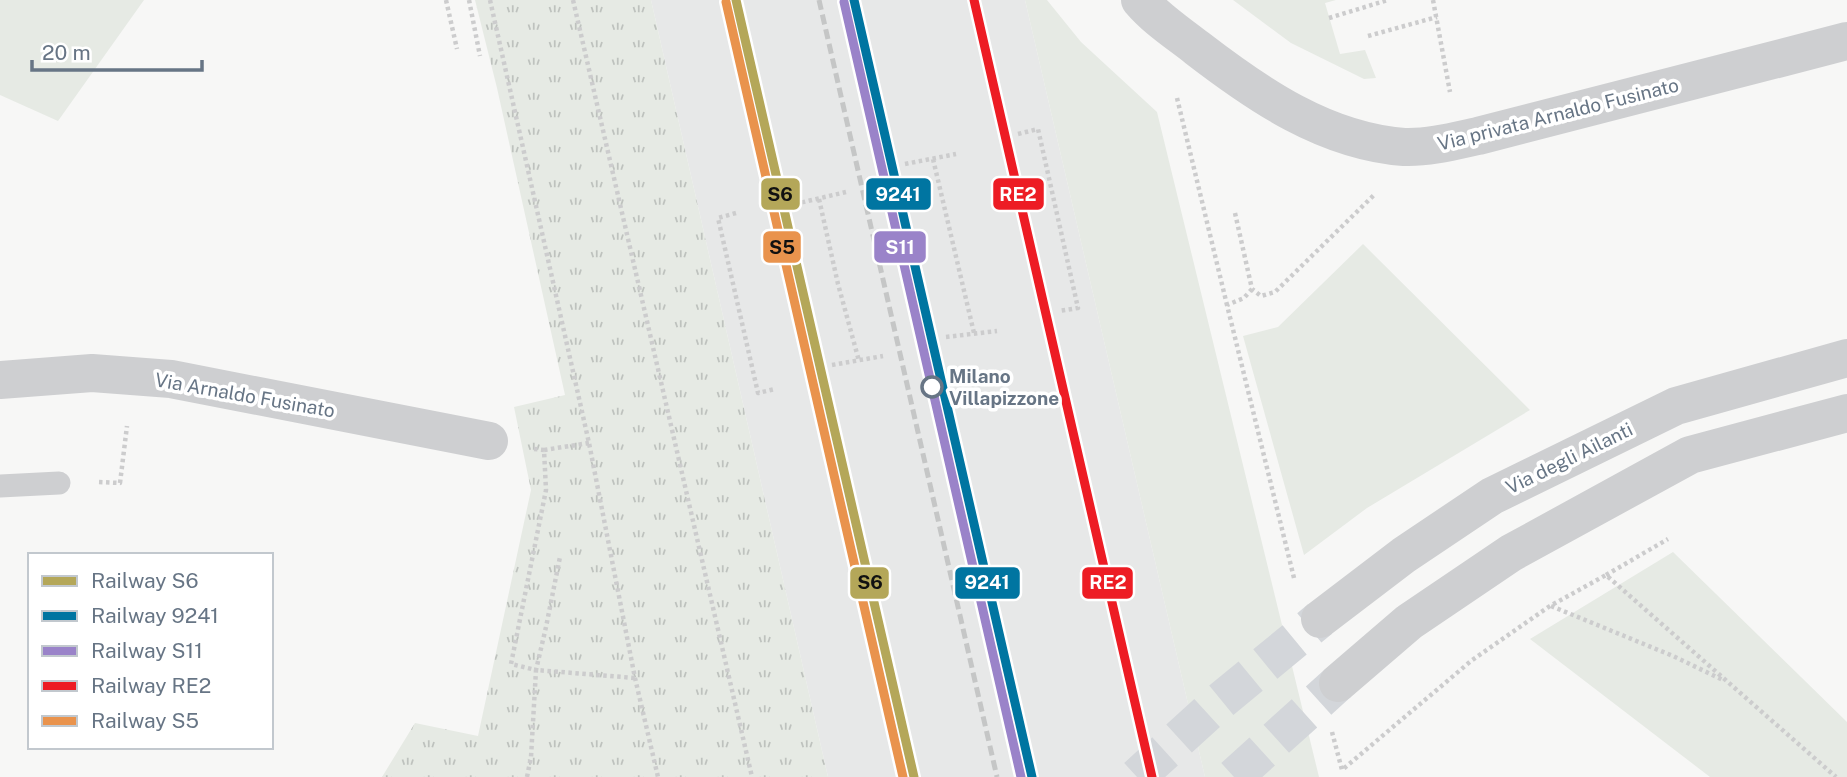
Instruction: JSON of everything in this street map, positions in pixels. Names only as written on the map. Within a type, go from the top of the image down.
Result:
[{"type":"street","name":"Via privata Arnaldo Fusinato","points":[[1140,0],[1160,20],[1228,72],[1299,116],[1353,137],[1406,147],[1433,145],[1478,136],[1847,41]]},
{"type":"street","name":"Via degli Ailanti","points":[[1320,619],[1404,555],[1492,496],[1676,406],[1847,358]]},
{"type":"street","name":"Via Arnaldo Fusinato","points":[[0,380],[92,373],[171,379],[489,441]]},
{"type":"street","points":[[1338,683],[1409,622],[1511,553],[1690,455],[1847,413]]},
{"type":"lane","points":[[0,486],[59,483]]},
{"type":"path","points":[[446,0],[457,49]]},
{"type":"path","points":[[469,0],[480,56]]},
{"type":"path","points":[[490,0],[589,443],[635,678],[659,777]]},
{"type":"path","points":[[573,0],[752,777]]},
{"type":"path","points":[[1329,18],[1388,0]]},
{"type":"path","points":[[1235,213],[1252,289],[1261,296],[1275,292],[1375,194],[1433,145],[1450,94],[1433,0]]},
{"type":"path","points":[[1368,36],[1437,17]]},
{"type":"path","points":[[1176,92],[1227,304]]},
{"type":"path","points":[[1017,134],[1038,129],[1078,308],[1059,311]]},
{"type":"path","points":[[905,164],[956,154]]},
{"type":"path","points":[[933,159],[974,334]]},
{"type":"path","points":[[795,204],[846,192]]},
{"type":"path","points":[[819,199],[859,361]]},
{"type":"path","points":[[736,213],[718,218],[758,393],[775,388]]},
{"type":"path","points":[[946,337],[997,331]]},
{"type":"path","points":[[832,365],[883,356]]},
{"type":"path","points":[[59,483],[120,483],[131,375]]},
{"type":"path","points":[[489,441],[544,450],[589,443]]},
{"type":"path","points":[[544,450],[546,491],[511,664],[536,670],[635,678]]},
{"type":"path","points":[[1606,575],[1668,539]]},
{"type":"path","points":[[527,777],[531,757],[536,670],[561,557]]},
{"type":"path","points":[[1550,606],[1729,682]]},
{"type":"shaded area","points":[[651,0],[1025,0],[1205,777],[828,777]]},
{"type":"green space","points":[[0,0],[144,0],[58,121],[0,95]]},
{"type":"green space","points":[[475,0],[651,0],[828,777],[382,777],[415,723],[478,736],[531,490],[514,407],[565,395]]},
{"type":"green space","points":[[1025,0],[1047,0],[1081,42],[1157,112],[1319,777],[1205,777]]},
{"type":"green space","points":[[1233,0],[1336,0],[1325,3],[1340,54],[1365,50],[1376,78],[1364,79],[1291,43]]},
{"type":"green space","points":[[1363,244],[1530,410],[1367,508],[1304,555],[1243,336],[1278,327]]},
{"type":"green space","points":[[1673,552],[1847,722],[1847,777],[1710,777],[1530,639]]},
{"type":"tunnel","points":[[1137,777],[1218,703],[1320,619]]},
{"type":"tunnel","points":[[1234,777],[1338,683]]},
{"type":"railway","points":[[819,0],[997,777]]},
{"type":"rail line","name":"S6","points":[[736,0],[914,777]]},
{"type":"rail line","name":"9241","points":[[854,0],[1032,777]]},
{"type":"rail line","name":"RE2","points":[[974,0],[1152,777]]},
{"type":"rail line","name":"S5","points":[[726,2],[903,777]]},
{"type":"rail line","name":"S11","points":[[844,2],[1021,777]]},
{"type":"place","name":"Milano Villapizzone","points":[[932,387]]}]
